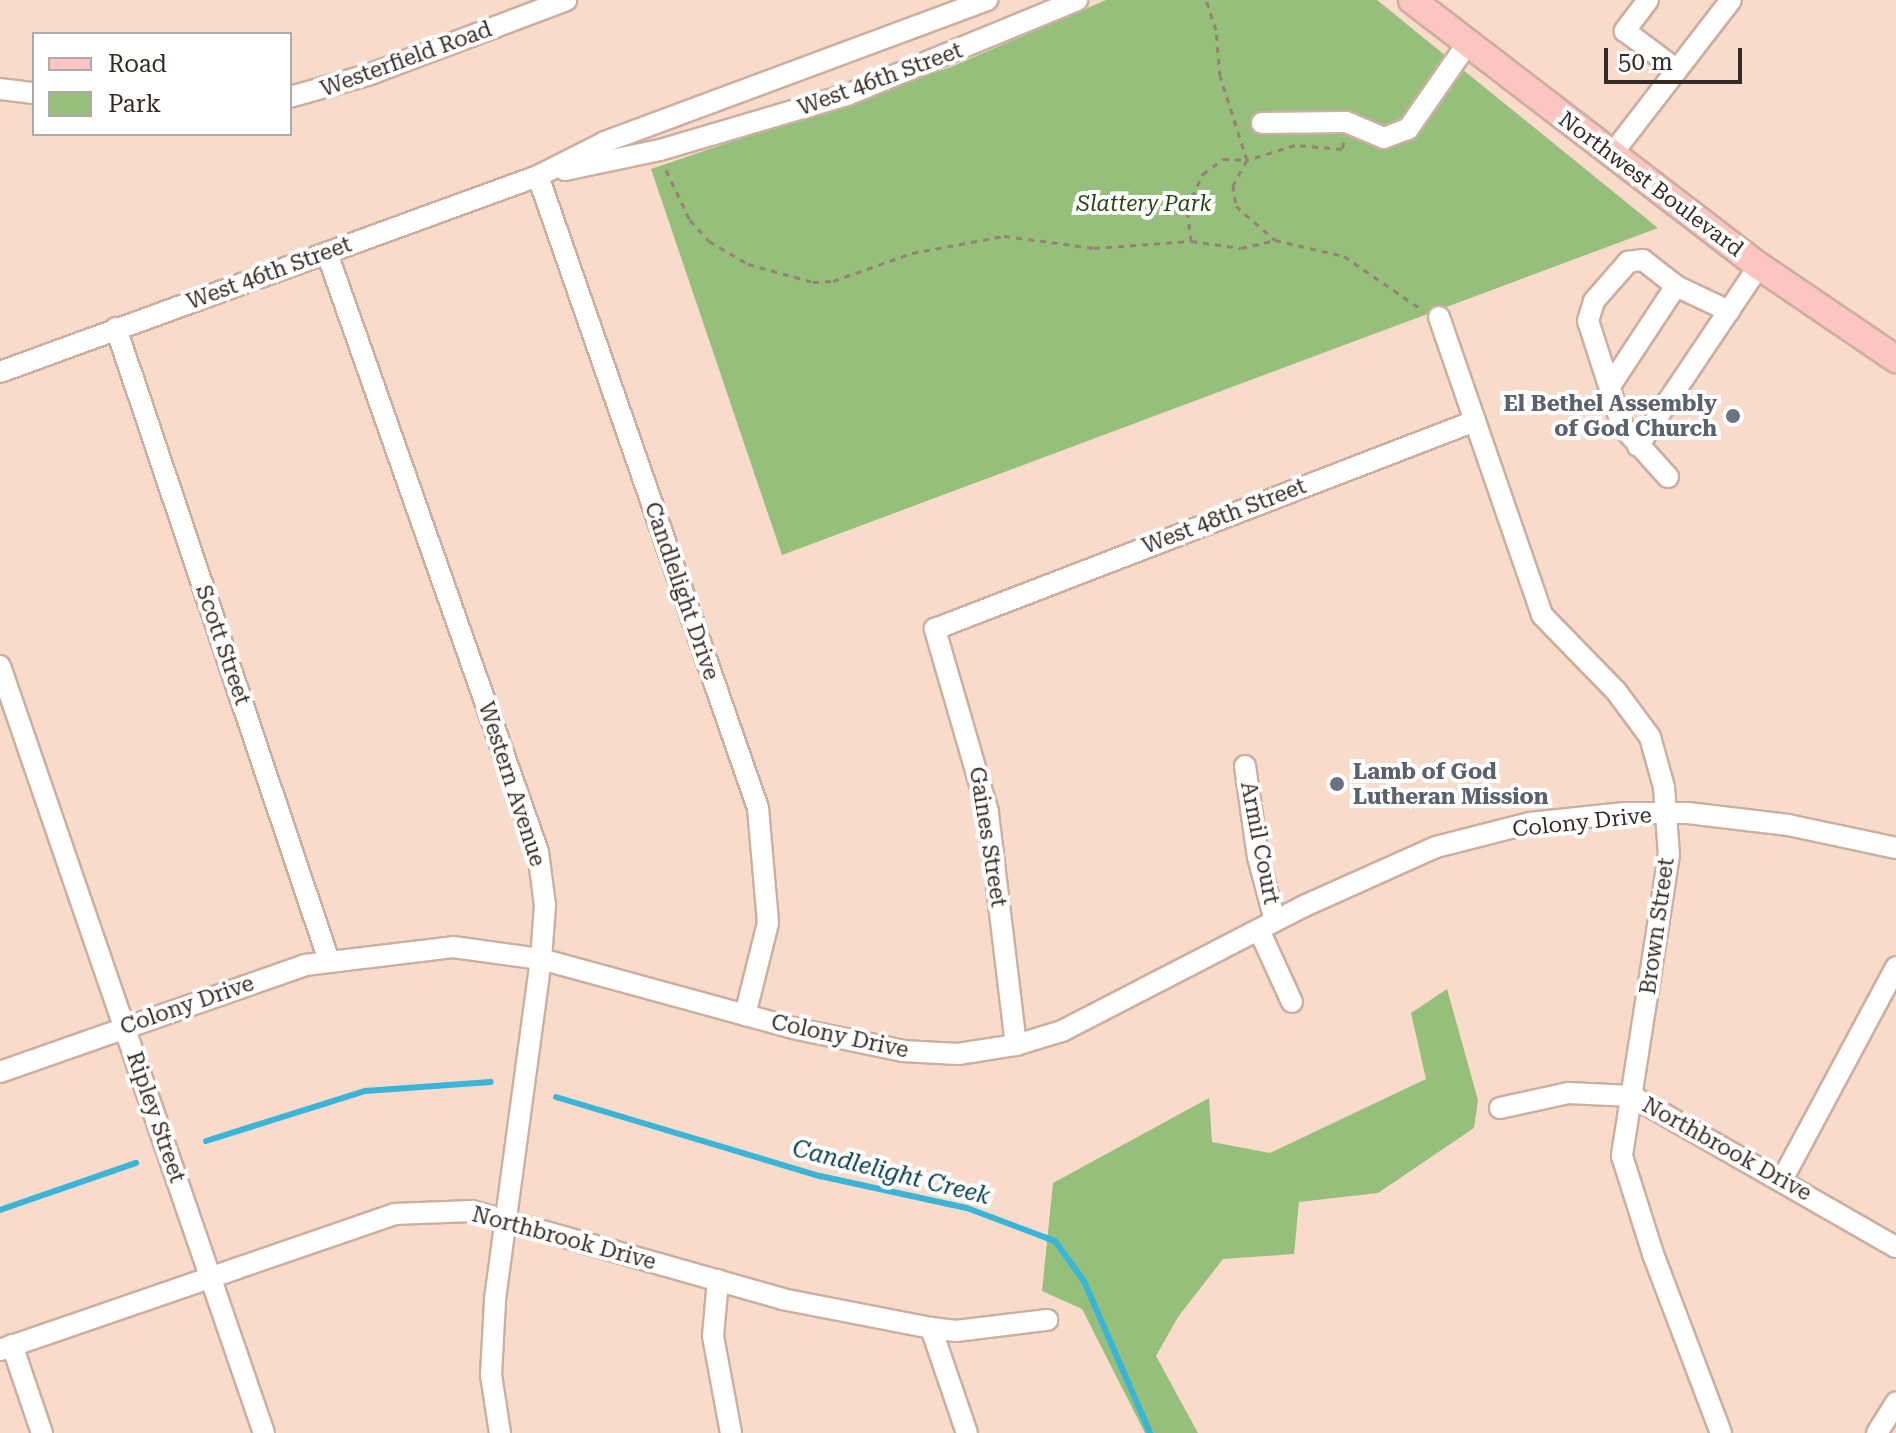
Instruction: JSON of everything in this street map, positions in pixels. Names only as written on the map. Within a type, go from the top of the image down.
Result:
[{"type":"main road","name":"Northwest Boulevard","points":[[1412,0],[1759,266],[1896,359]]},
{"type":"street","name":"Westerfield Road","points":[[292,96],[368,75],[566,0]]},
{"type":"street","name":"West 46th Street","points":[[0,372],[538,176],[605,142],[987,0]]},
{"type":"street","name":"West 46th Street","points":[[538,176],[660,150],[847,95],[1077,0]]},
{"type":"street","points":[[1648,0],[1625,31],[1677,70]]},
{"type":"street","points":[[1612,154],[1731,0]]},
{"type":"street","points":[[1262,123],[1346,122],[1384,138],[1396,134],[1408,129],[1467,44]]},
{"type":"street","points":[[0,89],[32,93]]},
{"type":"street","name":"Candlelight Drive","points":[[538,176],[758,808],[768,923],[745,1015]]},
{"type":"street","name":"Western Avenue","points":[[327,253],[538,852],[545,905],[541,959],[505,1219],[491,1375],[500,1433]]},
{"type":"street","points":[[1668,477],[1622,426],[1588,321],[1594,301],[1628,262],[1643,260],[1676,286],[1729,311]]},
{"type":"street","points":[[1638,446],[1759,266]]},
{"type":"street","points":[[1610,386],[1676,286]]},
{"type":"street","name":"Brown Street","points":[[1439,317],[1542,615],[1616,691],[1650,737],[1666,813],[1669,855],[1622,1156],[1653,1254],[1721,1433]]},
{"type":"street","name":"Scott Street","points":[[116,328],[329,961]]},
{"type":"street","name":"West 48th Street","points":[[973,611],[1475,421]]},
{"type":"street","name":"Gaines Street","points":[[973,611],[935,629],[988,812],[1016,1045]]},
{"type":"street","name":"Ripley Street","points":[[0,666],[264,1433]]},
{"type":"street","name":"Armil Court","points":[[1245,766],[1267,925],[1292,1002]]},
{"type":"street","name":"Colony Drive","points":[[0,1072],[125,1026],[329,961],[453,947],[541,959],[745,1015],[903,1051],[958,1054],[1016,1045],[1062,1031],[1267,925],[1436,847],[1530,823],[1666,813],[1788,825],[1896,848]]},
{"type":"street","points":[[1783,1178],[1896,967]]},
{"type":"street","name":"Northbrook Drive","points":[[1500,1108],[1568,1093],[1632,1096],[1783,1178],[1896,1247]]},
{"type":"street","name":"Northbrook Drive","points":[[6,1348],[394,1214],[472,1211],[782,1299],[931,1328],[956,1331],[1047,1320]]},
{"type":"street","points":[[718,1280],[713,1336],[731,1433]]},
{"type":"street","points":[[931,1328],[967,1433]]},
{"type":"street","points":[[6,1348],[42,1433]]},
{"type":"street","points":[[1877,1433],[1896,1402]]},
{"type":"path","points":[[1206,0],[1216,30],[1220,76],[1247,160],[1233,185],[1236,206],[1275,240]]},
{"type":"path","points":[[1191,241],[1187,208],[1203,174],[1223,159],[1247,160],[1295,145],[1337,149]]},
{"type":"path","points":[[660,150],[690,220],[709,241],[748,264],[813,282],[833,281],[912,253],[1004,236],[1094,248],[1191,241],[1241,248],[1275,240],[1344,256],[1409,304],[1439,317]]},
{"type":"green space","name":"Slattery Park","points":[[1106,0],[1377,0],[1658,228],[782,555],[651,169],[951,67]]},
{"type":"green space","points":[[1447,989],[1478,1100],[1474,1128],[1378,1193],[1299,1202],[1294,1254],[1223,1259],[1178,1317],[1156,1356],[1198,1433],[1145,1433],[1082,1309],[1042,1291],[1053,1183],[1209,1098],[1212,1142],[1270,1153],[1426,1079],[1411,1013]]},
{"type":"waterway","name":"Candlelight Creek","points":[[206,1141],[365,1091],[491,1082]]},
{"type":"waterway","name":"Candlelight Creek","points":[[556,1097],[820,1176],[967,1208],[1055,1241],[1084,1281],[1150,1433]]},
{"type":"waterway","name":"Candlelight Creek","points":[[0,1210],[136,1163]]},
{"type":"place","name":"El Bethel Assembly of God Church","points":[[1733,416]]},
{"type":"place","name":"Lamb of God Lutheran Mission","points":[[1337,784]]}]
